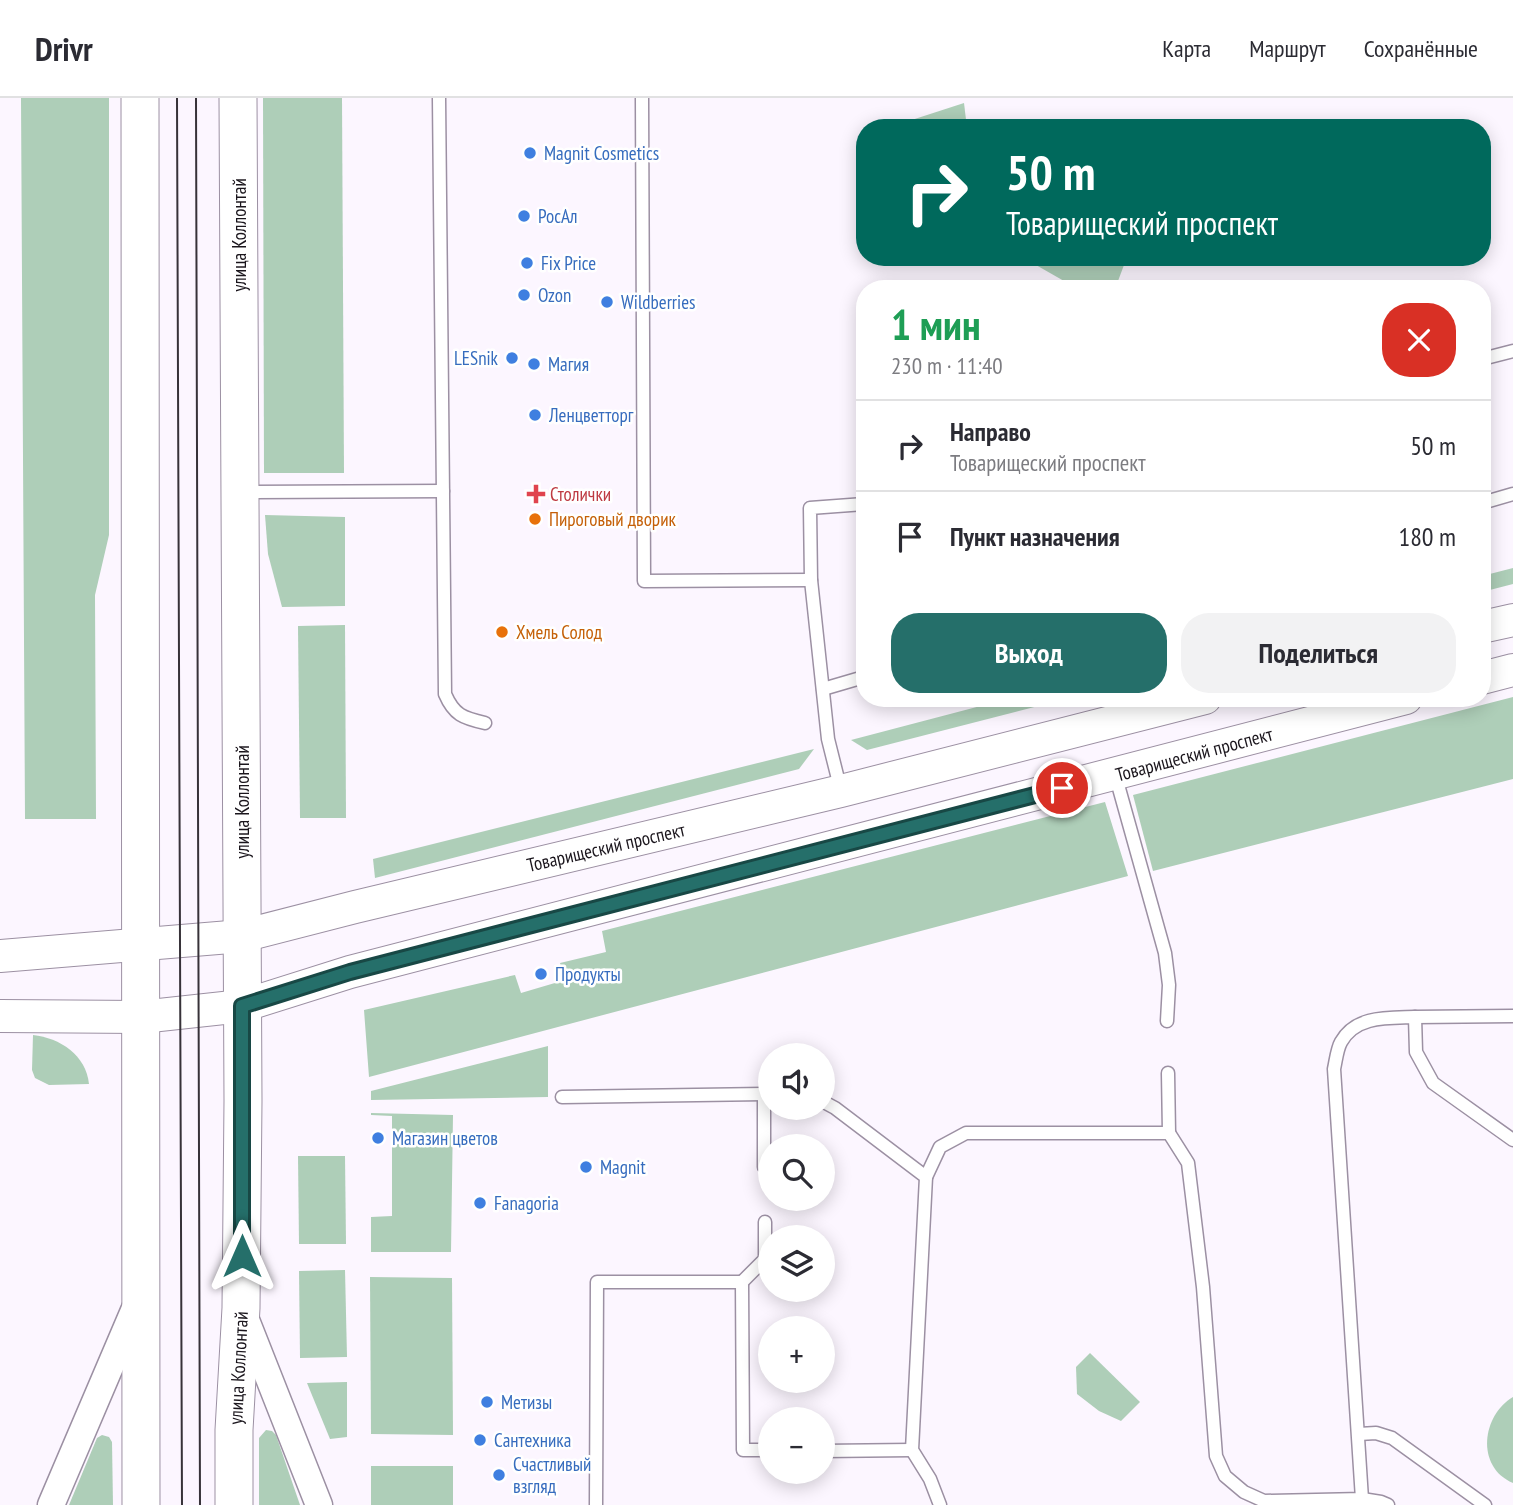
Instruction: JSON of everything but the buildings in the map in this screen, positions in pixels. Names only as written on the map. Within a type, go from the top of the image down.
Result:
[{"type":"main road","points":[[140,98],[141,1505]]},
{"type":"main road","name":"улица Коллонтай","points":[[234,1505],[234,1430],[241,1308],[239,98]]},
{"type":"street","points":[[1491,625],[1513,620]]},
{"type":"street","points":[[1491,676],[1513,670]]},
{"type":"street","name":"Товарищеский проспект","points":[[0,956],[242,936],[841,791],[1170,707]]},
{"type":"street","name":"Товарищеский проспект","points":[[0,1016],[141,1017],[242,1006],[350,972],[1372,707]]},
{"type":"street","points":[[51,1505],[141,1295]]},
{"type":"street","points":[[241,1308],[319,1505]]},
{"type":"lane","points":[[439,98],[445,694],[451,709],[467,719],[485,723]]},
{"type":"lane","points":[[642,98],[644,581],[811,580]]},
{"type":"lane","points":[[1491,357],[1513,351]]},
{"type":"lane","points":[[240,492],[443,491]]},
{"type":"lane","points":[[1491,500],[1513,494]]},
{"type":"lane","points":[[841,791],[828,738],[811,580],[810,508],[856,505]]},
{"type":"lane","points":[[823,689],[856,679]]},
{"type":"lane","points":[[1115,774],[1165,953],[1169,985],[1167,1021]]},
{"type":"lane","points":[[1362,1499],[1334,1069],[1340,1043],[1354,1027],[1378,1018],[1513,1016]]},
{"type":"lane","points":[[1416,1017],[1416,1052],[1433,1083],[1513,1140]]},
{"type":"lane","points":[[1168,1073],[1169,1133],[1188,1163],[1203,1287],[1216,1456],[1225,1476],[1244,1492],[1264,1501],[1362,1499],[1388,1505]]},
{"type":"lane","points":[[562,1097],[758,1094]]},
{"type":"lane","points":[[835,1108],[926,1177]]},
{"type":"lane","points":[[940,1505],[930,1479],[912,1450],[926,1177],[940,1147],[967,1133],[1169,1133]]},
{"type":"lane","points":[[596,1505],[597,1282],[742,1282],[765,1259],[765,1222]]},
{"type":"lane","points":[[742,1282],[743,1450],[758,1450]]},
{"type":"lane","points":[[1359,1434],[1376,1433],[1392,1438],[1485,1505]]},
{"type":"lane","points":[[835,1451],[912,1450]]},
{"type":"green space","points":[[21,98],[109,98],[109,535],[95,595],[96,819],[25,819]]},
{"type":"green space","points":[[263,98],[342,98],[344,473],[264,473]]},
{"type":"green space","points":[[964,103],[966,119],[915,119]]},
{"type":"green space","points":[[1038,266],[1124,266],[1118,280],[1062,280]]},
{"type":"green space","points":[[265,515],[345,517],[345,606],[282,607],[268,554]]},
{"type":"green space","points":[[1513,568],[1513,584],[1491,590],[1491,574]]},
{"type":"green space","points":[[345,625],[346,818],[300,818],[298,626]]},
{"type":"green space","points":[[1513,697],[1513,779],[1153,871],[1133,795],[1474,707],[1491,707],[1491,703]]},
{"type":"green space","points":[[977,707],[1034,707],[867,750],[851,740]]},
{"type":"green space","points":[[814,749],[799,769],[375,878],[373,859]]},
{"type":"green space","points":[[1105,802],[1128,876],[369,1077],[364,1010],[515,975],[521,993],[565,980],[560,963],[606,952],[602,931]]},
{"type":"green space","points":[[33,1035],[53,1040],[70,1050],[83,1065],[89,1084],[49,1085],[35,1078],[32,1070]]},
{"type":"green space","points":[[548,1046],[548,1097],[371,1100],[371,1091]]},
{"type":"green space","points":[[371,1113],[453,1115],[451,1252],[371,1252],[371,1217],[392,1216],[392,1116]]},
{"type":"green space","points":[[298,1156],[345,1156],[346,1244],[299,1244]]},
{"type":"green space","points":[[345,1270],[347,1357],[300,1358],[299,1271]]},
{"type":"green space","points":[[370,1277],[452,1278],[453,1435],[371,1434]]},
{"type":"green space","points":[[1090,1353],[1140,1402],[1121,1421],[1099,1411],[1077,1394],[1076,1367]]},
{"type":"green space","points":[[347,1382],[347,1437],[330,1439],[307,1383]]},
{"type":"green space","points":[[1513,1397],[1513,1483],[1493,1465],[1488,1454],[1487,1441],[1495,1416]]},
{"type":"green space","points":[[266,1430],[276,1435],[300,1505],[259,1505],[259,1438]]},
{"type":"green space","points":[[102,1435],[109,1437],[112,1442],[113,1505],[69,1505],[97,1438]]},
{"type":"green space","points":[[371,1466],[453,1466],[453,1505],[371,1505]]},
{"type":"tram line","points":[[177,98],[182,1505]]},
{"type":"tram line","points":[[196,98],[200,1505]]},
{"type":"place","name":"Magnit Cosmetics","points":[[530,153]]},
{"type":"place","name":"РосАл","points":[[524,216]]},
{"type":"place","name":"Fix Price","points":[[527,263]]},
{"type":"place","name":"Ozon","points":[[524,295]]},
{"type":"place","name":"Wildberries","points":[[607,302]]},
{"type":"place","name":"LESnik","points":[[512,358]]},
{"type":"place","name":"Магия","points":[[534,364]]},
{"type":"place","name":"Ленцветторг","points":[[535,415]]},
{"type":"place","name":"Столички","points":[[536,494]]},
{"type":"place","name":"Пироговый дворик","points":[[535,519]]},
{"type":"place","name":"Хмель Солод","points":[[502,632]]},
{"type":"place","name":"Продукты","points":[[541,974]]},
{"type":"place","name":"Магазин цветов","points":[[378,1138]]},
{"type":"place","name":"Magnit","points":[[586,1167]]},
{"type":"place","name":"Fanagoria","points":[[480,1203]]},
{"type":"place","name":"Метизы","points":[[487,1402]]},
{"type":"place","name":"Сантехника","points":[[480,1440]]},
{"type":"place","name":"Счастливый взгляд","points":[[499,1475]]},
{"type":"route","points":[[242,1256],[242,1006],[350,972],[1062,788]]}]
